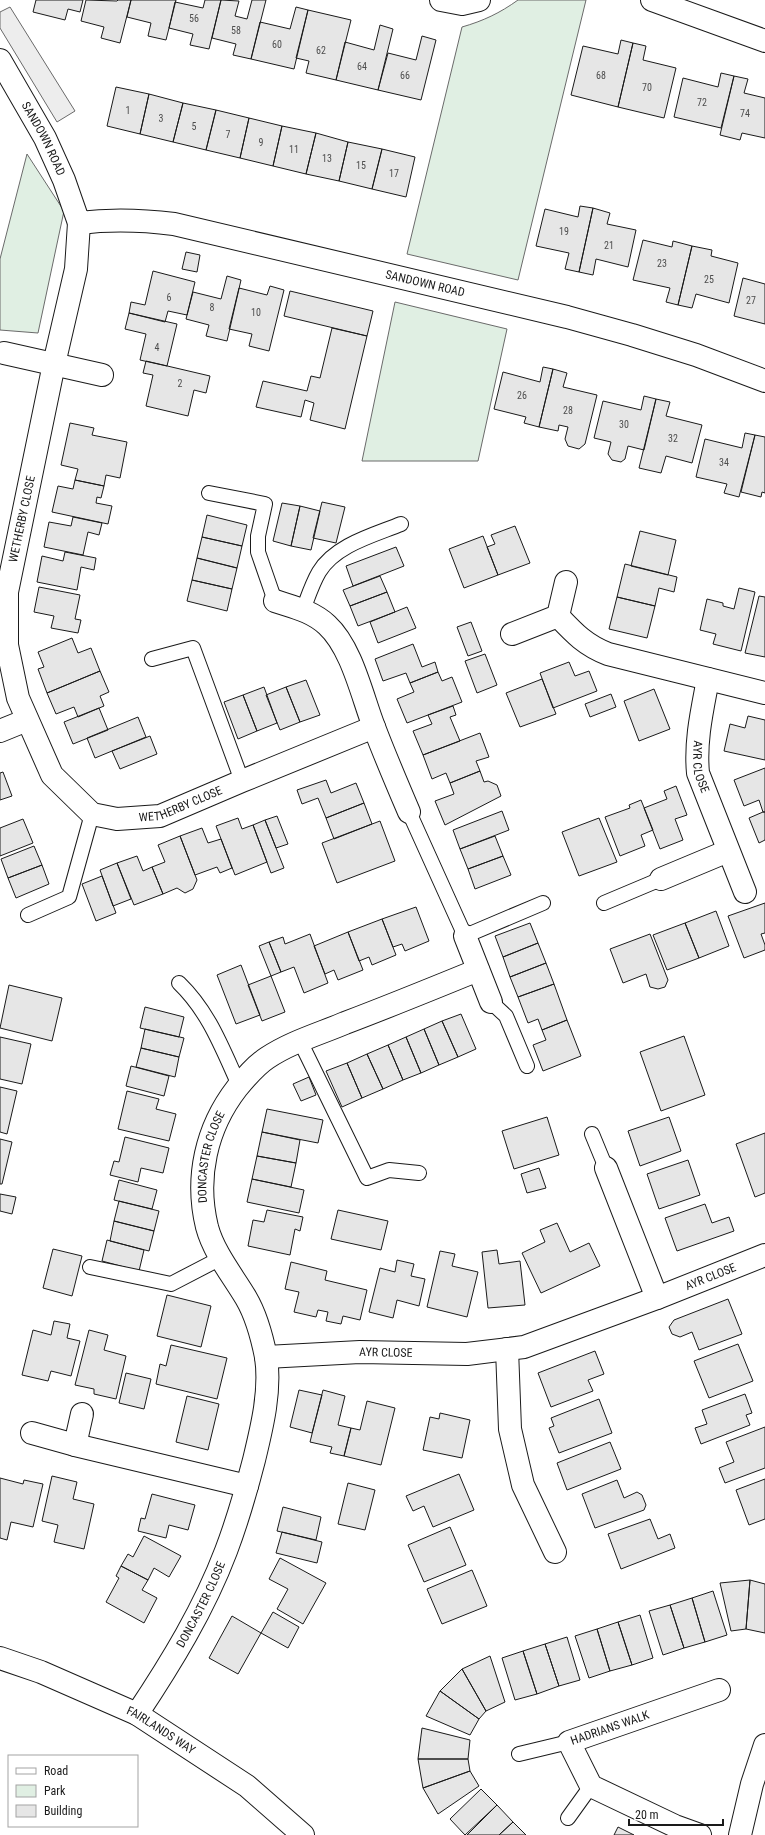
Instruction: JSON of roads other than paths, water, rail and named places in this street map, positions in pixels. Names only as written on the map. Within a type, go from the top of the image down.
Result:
[{"type":"street","points":[[441,0],[462,4],[479,0]]},
{"type":"street","points":[[652,0],[765,41]]},
{"type":"street","name":"SANDOWN ROAD","points":[[0,60],[45,138],[64,180],[79,223],[76,269],[54,364]]},
{"type":"street","name":"SANDOWN ROAD","points":[[79,223],[126,220],[174,224],[567,317],[696,355],[765,381]]},
{"type":"street","points":[[2,354],[102,375]]},
{"type":"street","name":"WETHERBY CLOSE","points":[[54,364],[7,592],[7,645],[18,698],[52,775],[92,814],[117,819],[160,816],[374,727]]},
{"type":"street","points":[[558,616],[566,582]]},
{"type":"street","points":[[274,602],[303,610],[327,626],[338,638],[348,657],[374,727],[409,812]]},
{"type":"street","points":[[512,634],[558,616]]},
{"type":"street","points":[[558,616],[577,637],[593,648],[765,693]]},
{"type":"street","name":"AYR CLOSE","points":[[708,679],[698,733],[697,761],[702,786],[745,892]]},
{"type":"street","points":[[0,731],[27,720]]},
{"type":"street","points":[[661,879],[728,851]]},
{"type":"street","points":[[465,936],[490,1002]]},
{"type":"street","name":"DONCASTER CLOSE","points":[[137,1714],[171,1663],[211,1588],[226,1553],[247,1486],[266,1401],[266,1357],[257,1321],[247,1300],[221,1258],[208,1231],[203,1209],[203,1169],[207,1147],[224,1104],[251,1072],[267,1058],[300,1041],[478,970]]},
{"type":"street","points":[[606,1168],[657,1298]]},
{"type":"street","name":"AYR CLOSE","points":[[266,1357],[360,1352],[468,1354],[524,1347],[657,1298],[765,1255]]},
{"type":"street","points":[[507,1349],[510,1429],[523,1485],[555,1552]]},
{"type":"street","points":[[75,1445],[82,1414]]},
{"type":"street","points":[[32,1433],[75,1445],[247,1486]]},
{"type":"street","name":"FAIRLANDS WAY","points":[[0,1658],[41,1672],[137,1714],[247,1786],[303,1835]]},
{"type":"street","name":"HADRIANS WALK","points":[[592,1786],[569,1742],[719,1690]]},
{"type":"street","points":[[740,1835],[752,1784],[765,1745]]},
{"type":"street","points":[[592,1786],[675,1826],[700,1835]]},
{"type":"lane","points":[[209,493],[265,504],[258,536],[258,552],[274,602]]},
{"type":"lane","points":[[303,610],[319,572],[327,561],[365,538],[401,524]]},
{"type":"lane","points":[[152,659],[193,648],[242,781]]},
{"type":"lane","points":[[409,812],[465,936],[543,903]]},
{"type":"lane","points":[[28,915],[69,897],[92,814]]},
{"type":"lane","points":[[604,903],[661,879]]},
{"type":"lane","points":[[179,983],[194,998],[207,1017],[240,1085]]},
{"type":"lane","points":[[490,1002],[506,1016],[527,1066]]},
{"type":"lane","points":[[300,1041],[367,1178],[389,1170],[419,1174]]},
{"type":"lane","points":[[592,1134],[606,1168]]},
{"type":"lane","points":[[90,1267],[171,1284],[221,1258]]},
{"type":"lane","points":[[519,1754],[569,1742]]},
{"type":"lane","points":[[568,1818],[592,1786]]}]
